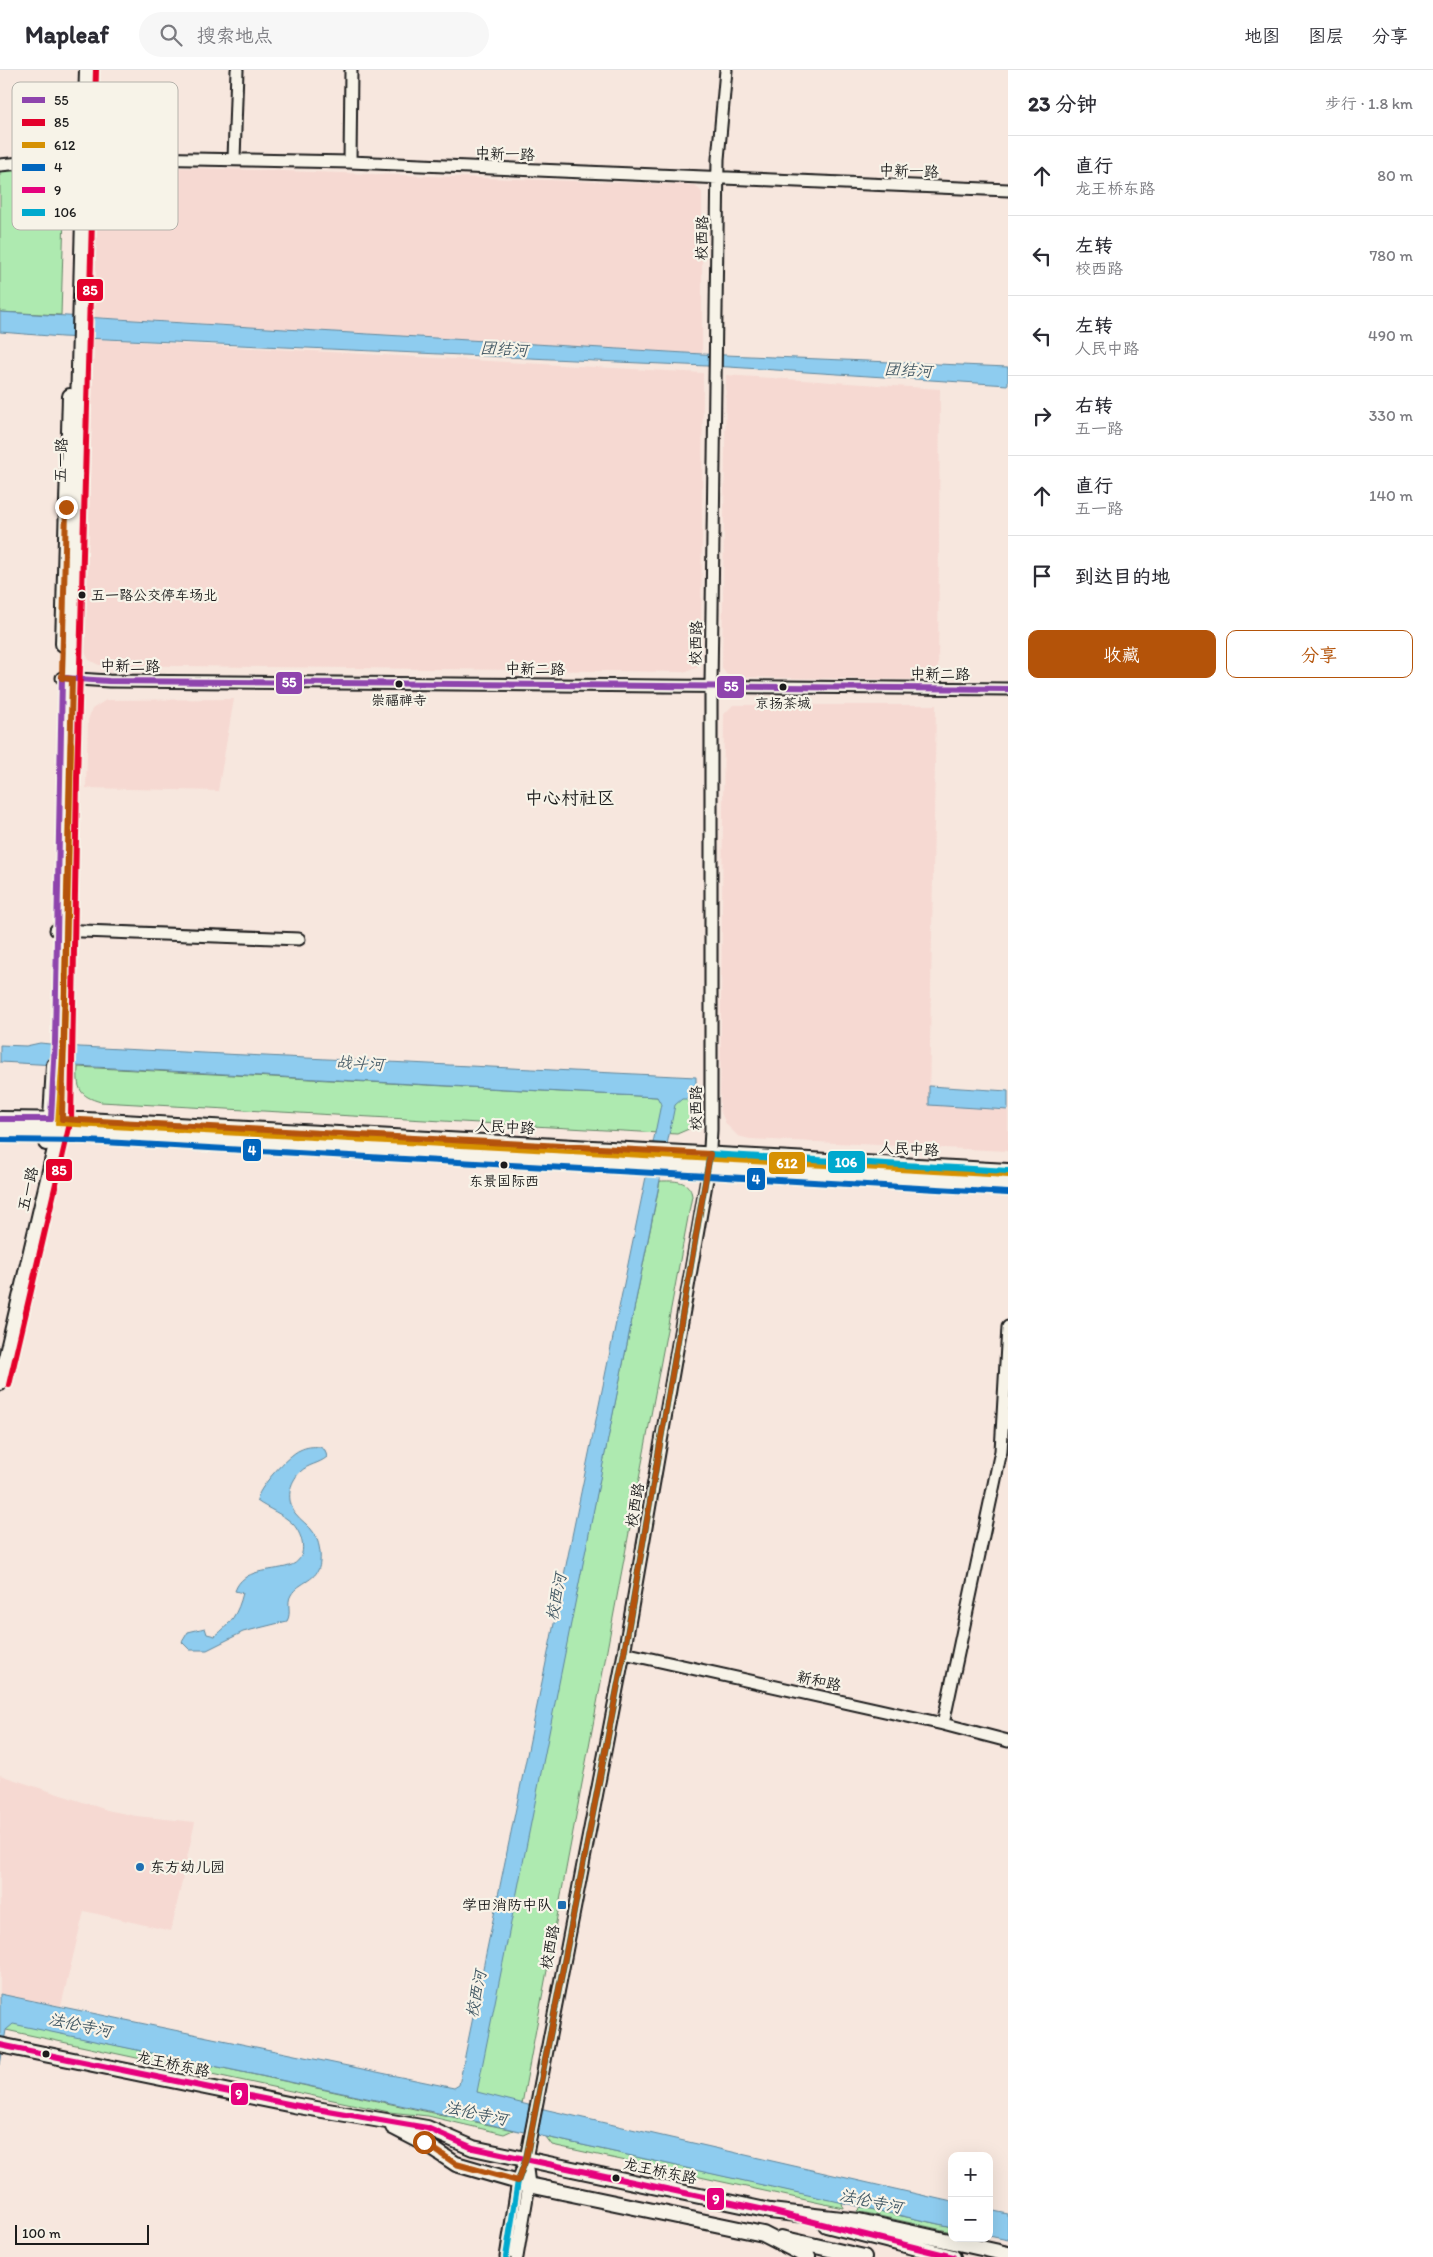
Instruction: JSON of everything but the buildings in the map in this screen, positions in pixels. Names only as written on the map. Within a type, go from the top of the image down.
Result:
[{"type":"main road","name":"五一路","points":[[0,1383],[55,1125],[60,1043],[67,679],[79,230]]},
{"type":"main road","name":"五一路","points":[[60,1043],[56,930],[67,679]]},
{"type":"main road","name":"人民中路","points":[[0,1119],[55,1125],[646,1159],[1008,1171]]},
{"type":"main road","name":"五一路","points":[[0,1349],[55,1125]]},
{"type":"main road","name":"人民中路","points":[[0,1131],[55,1125]]},
{"type":"main road","name":"人民中路","points":[[710,1161],[1008,1184]]},
{"type":"main road","name":"龙王桥东路","points":[[2,2045],[368,2120],[427,2128],[472,2148],[770,2211],[859,2221],[1008,2254]]},
{"type":"main road","name":"龙王桥东路","points":[[368,2120],[401,2130],[456,2164],[524,2183],[763,2234],[808,2257]]},
{"type":"main road","points":[[770,2211],[953,2257]]},
{"type":"main road","points":[[763,2234],[864,2257]]},
{"type":"street","points":[[234,159],[237,70]]},
{"type":"street","points":[[350,162],[351,70]]},
{"type":"street","name":"校西路","points":[[518,2257],[526,2159],[624,1653],[710,1161],[710,686],[718,159],[726,70]]},
{"type":"street","name":"中新一路","points":[[178,158],[350,162],[1008,190]]},
{"type":"street","name":"中新二路","points":[[67,679],[1008,689]]},
{"type":"street","points":[[56,930],[299,939]]},
{"type":"street","points":[[943,1724],[1001,1451],[1008,1327]]},
{"type":"street","name":"新和路","points":[[624,1653],[1008,1740]]},
{"type":"street","name":"校西路","points":[[506,2257],[524,2183]]},
{"type":"shaded area","points":[[178,167],[695,185],[702,192],[702,354],[94,317],[96,230],[178,230]]},
{"type":"shaded area","points":[[94,339],[703,373],[701,659],[698,667],[686,672],[99,665],[89,660],[85,652]]},
{"type":"shaded area","points":[[726,375],[940,389],[938,680],[730,677],[726,674],[722,668]]},
{"type":"shaded area","points":[[234,699],[218,791],[86,788],[88,720],[92,709],[106,700]]},
{"type":"shaded area","points":[[733,705],[936,705],[929,1104],[1008,1110],[1008,1151],[750,1139],[738,1136],[726,1124],[720,1110],[724,714]]},
{"type":"shaded area","points":[[0,1775],[107,1810],[136,1816],[195,1822],[171,1931],[84,1911],[61,2006],[0,1994]]},
{"type":"green space","points":[[12,170],[12,230],[64,230],[61,315],[0,312],[0,171]]},
{"type":"green space","points":[[78,1067],[696,1099],[697,1116],[691,1128],[677,1134],[101,1102],[88,1097],[81,1091],[78,1081]]},
{"type":"green space","points":[[660,1181],[680,1182],[688,1186],[692,1196],[522,2104],[478,2094],[476,2090]]},
{"type":"green space","points":[[12,2023],[513,2130],[504,2134],[428,2116],[389,2112],[6,2030]]},
{"type":"green space","points":[[546,2137],[842,2202],[843,2208],[552,2145]]},
{"type":"green space","points":[[861,2207],[948,2226],[948,2231],[857,2211]]},
{"type":"water","name":"团结河","points":[[0,312],[702,354],[1008,367],[1008,385],[729,367],[62,337],[0,332]]},
{"type":"water","name":"法伦寺河","points":[[40,1043],[80,1047],[696,1077],[696,1099],[682,1099],[675,1105],[477,2092],[548,2110],[948,2201],[948,2226],[438,2113],[13,2024],[6,2030],[0,2065],[0,1994],[454,2088],[459,2085],[661,1104],[657,1097],[0,1062],[0,1045],[26,1046]]},
{"type":"water","points":[[929,1086],[1008,1091],[1008,1110],[929,1105]]},
{"type":"water","points":[[320,1447],[325,1450],[327,1457],[300,1472],[293,1481],[290,1492],[292,1508],[316,1536],[320,1555],[319,1568],[312,1577],[291,1595],[287,1621],[243,1632],[207,1650],[190,1650],[182,1642],[188,1632],[205,1628],[207,1634],[215,1636],[230,1622],[239,1606],[243,1593],[235,1591],[244,1578],[258,1572],[289,1566],[300,1559],[303,1547],[297,1529],[285,1517],[257,1501],[267,1481],[288,1458],[305,1448]]},
{"type":"water","points":[[993,2211],[1008,2214],[1008,2240],[993,2237]]},
{"type":"waterway","name":"战斗河","points":[[693,1088],[708,1089]]},
{"type":"transit line","name":"85","points":[[96,70],[96,82]]},
{"type":"transit line","name":"85","points":[[9,1385],[71,1119],[77,778],[92,230]]},
{"type":"transit line","name":"55","points":[[0,1119],[51,1119],[55,1042],[62,678],[109,681],[1008,689]]},
{"type":"transit line","name":"612","points":[[71,744],[64,1042],[58,1123],[1008,1175]]},
{"type":"transit line","name":"4","points":[[0,1140],[86,1141],[1008,1193]]},
{"type":"transit line","name":"106","points":[[506,2257],[518,2181],[526,2159],[624,1653],[710,1154],[1008,1171]]},
{"type":"transit line","name":"9","points":[[0,2045],[293,2105],[427,2128],[473,2148],[770,2211],[953,2257]]},
{"type":"place","name":"五一路公交停车场北","points":[[82,595]]},
{"type":"place","name":"崇福禅寺","points":[[399,684]]},
{"type":"place","name":"京扬茶城","points":[[783,687]]},
{"type":"place","name":"东景国际西","points":[[504,1165]]},
{"type":"place","name":"东方幼儿园","points":[[140,1867]]},
{"type":"place","name":"学田消防中队","points":[[562,1905]]},
{"type":"district","name":"中心村社区","points":[[570,798]]},
{"type":"route","points":[[66,507],[62,678],[72,679],[68,778],[62,1119],[710,1154],[624,1653],[559,1977],[526,2159],[518,2181],[456,2164],[424,2142]]},
{"type":"water label","name":"校西河","points":[[556,1597]]},
{"type":"water label","name":"校西河","points":[[476,1994]]}]
